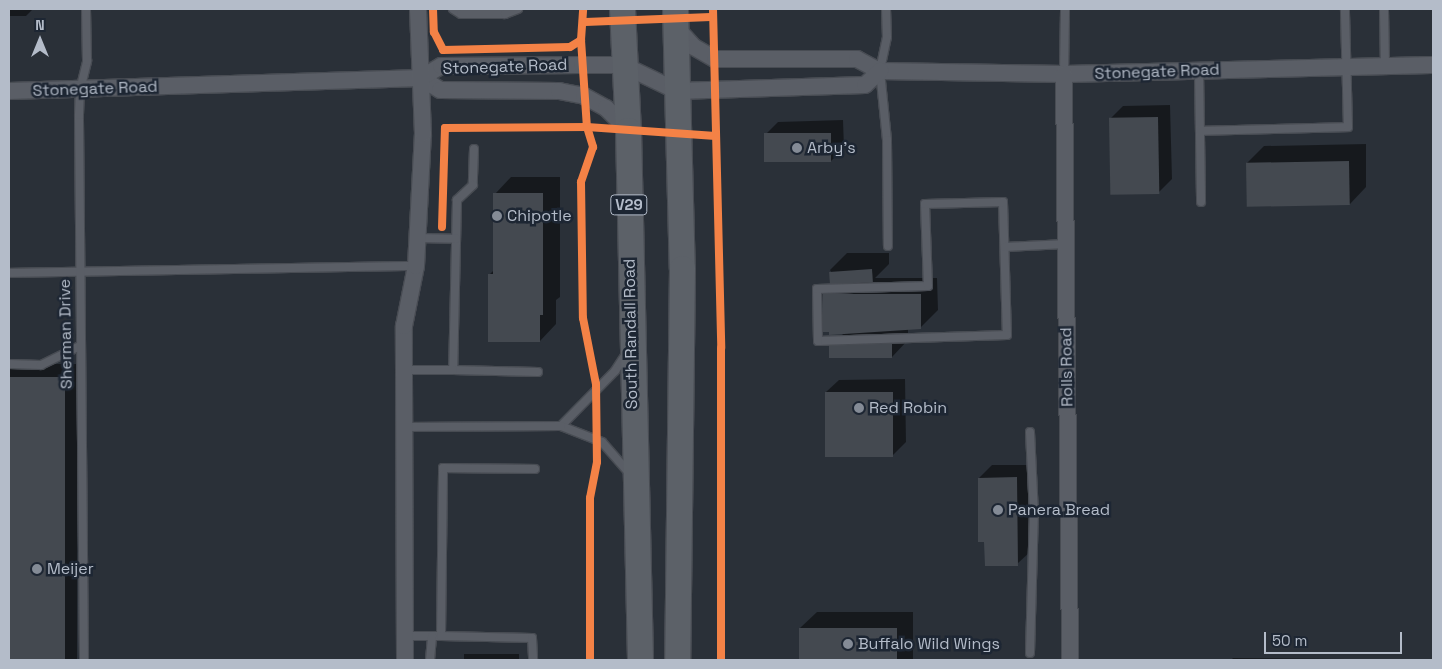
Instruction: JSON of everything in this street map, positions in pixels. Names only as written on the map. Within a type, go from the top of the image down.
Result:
[{"type":"main road","name":"South Randall Road","points":[[622,9],[623,65],[628,130],[631,346],[640,660]]},
{"type":"main road","points":[[675,17],[682,268],[677,660]]},
{"type":"street","points":[[405,660],[404,326],[416,266],[423,134],[418,9]]},
{"type":"street","name":"Stonegate Road","points":[[675,17],[694,47],[715,58],[858,58],[880,71],[1064,74],[1433,65]]},
{"type":"street","name":"Stonegate Road","points":[[9,91],[421,78],[441,66],[623,65],[677,91],[865,85],[880,71]]},
{"type":"street","name":"Rolls Road","points":[[1064,74],[1070,660]]},
{"type":"street","name":"Stonegate Road","points":[[421,78],[440,90],[559,91],[584,96],[606,108],[628,130]]},
{"type":"lane","name":"Sherman Drive","points":[[84,660],[79,272],[80,90],[87,61],[86,9]]},
{"type":"lane","points":[[452,9],[461,14],[505,14],[518,9]]},
{"type":"lane","points":[[886,9],[887,38],[880,71],[887,140],[888,246]]},
{"type":"lane","points":[[1064,74],[1065,9]]},
{"type":"lane","points":[[1200,131],[1348,127],[1345,9]]},
{"type":"lane","points":[[1384,9],[1385,66]]},
{"type":"lane","points":[[1199,71],[1201,202]]},
{"type":"lane","points":[[452,370],[457,200],[472,185],[474,149]]},
{"type":"lane","points":[[1003,202],[1005,247],[1007,335],[818,341],[817,289],[928,286],[925,204],[1003,202]]},
{"type":"lane","points":[[417,238],[456,239]]},
{"type":"lane","points":[[1005,247],[1066,244]]},
{"type":"lane","points":[[9,273],[416,266]]},
{"type":"lane","points":[[9,364],[41,365],[80,346]]},
{"type":"lane","points":[[561,426],[615,371],[631,346]]},
{"type":"lane","points":[[404,370],[538,372]]},
{"type":"lane","points":[[404,427],[561,426],[602,442],[635,480]]},
{"type":"lane","points":[[1030,432],[1034,514],[1030,653]]},
{"type":"lane","points":[[442,636],[444,468],[535,469]]},
{"type":"lane","points":[[405,636],[532,638],[533,660]]},
{"type":"lane","points":[[430,660],[432,636]]},
{"type":"building","points":[[1158,117],[1159,194],[1110,195],[1109,118]]},
{"type":"building","name":"Arby's","points":[[764,133],[831,133],[831,162],[764,162]]},
{"type":"building","points":[[1349,161],[1350,205],[1247,207],[1246,163]]},
{"type":"building","points":[[493,193],[543,193],[543,315],[540,315],[540,342],[488,342],[488,274],[493,274]]},
{"type":"building","points":[[872,269],[873,282],[830,285],[829,272]]},
{"type":"building","points":[[823,294],[921,294],[921,329],[829,335],[829,332],[823,332]]},
{"type":"building","points":[[829,344],[892,344],[892,358],[829,358]]},
{"type":"building","name":"Meijer","points":[[9,377],[65,377],[65,660],[9,660]]},
{"type":"building","name":"Red Robin","points":[[825,392],[893,392],[893,457],[825,457]]},
{"type":"building","name":"Panera Bread","points":[[1017,477],[1018,566],[985,566],[984,542],[978,542],[978,478]]},
{"type":"building","name":"Buffalo Wild Wings","points":[[799,628],[897,628],[897,660],[799,660]]},
{"type":"cycle path","points":[[433,9],[434,32],[443,50],[570,47],[581,40],[583,9]]},
{"type":"cycle path","points":[[713,9],[721,348],[721,660]]},
{"type":"cycle path","points":[[583,22],[713,17]]},
{"type":"cycle path","points":[[581,40],[587,127],[593,147],[581,182],[583,318],[596,384],[597,462],[590,498],[590,660]]},
{"type":"cycle path","points":[[442,227],[445,128],[587,127],[716,136]]},
{"type":"place","name":"Arby's","points":[[797,148]]},
{"type":"place","name":"Chipotle","points":[[497,216]]},
{"type":"place","name":"Red Robin","points":[[859,408]]},
{"type":"place","name":"Panera Bread","points":[[998,510]]},
{"type":"place","name":"Meijer","points":[[37,569]]},
{"type":"place","name":"Buffalo Wild Wings","points":[[848,644]]}]
